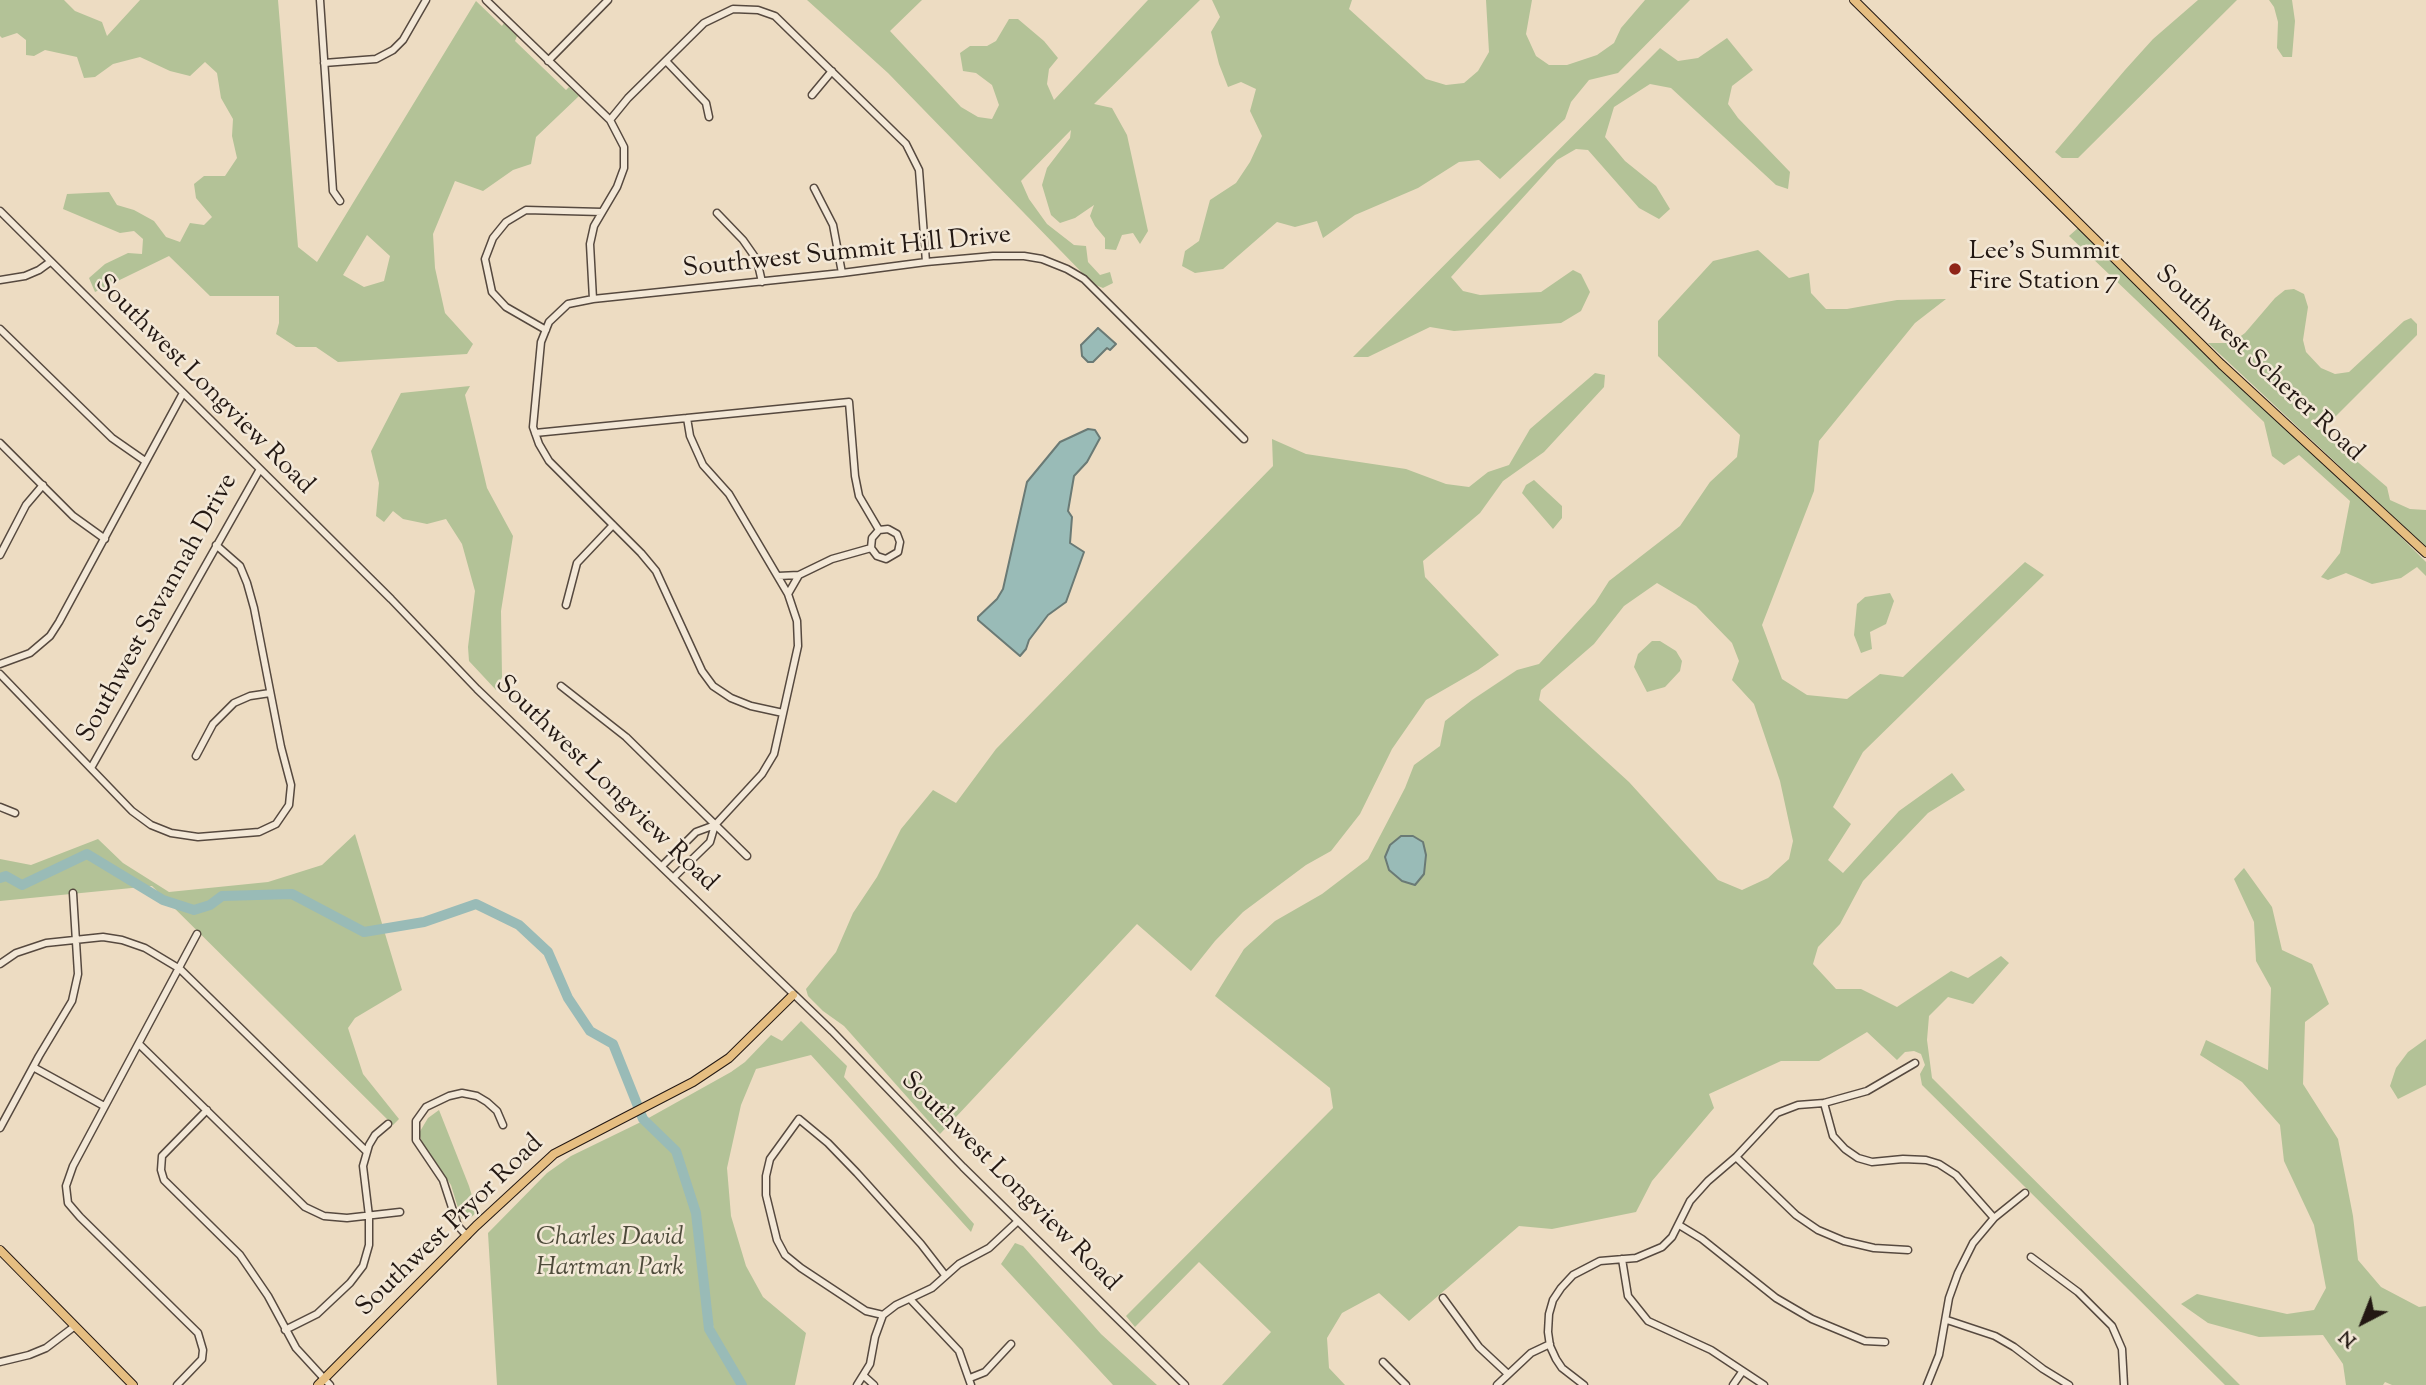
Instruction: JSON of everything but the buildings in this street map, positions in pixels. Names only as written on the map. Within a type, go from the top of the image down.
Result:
[{"type":"main road","name":"Southwest Scherer Road","points":[[1854,0],[2221,364],[2426,552]]},
{"type":"main road","name":"Southwest Pryor Road","points":[[324,1383],[476,1226],[554,1154],[693,1082],[729,1058],[793,995]]},
{"type":"main road","points":[[1,1253],[134,1385]]},
{"type":"street","points":[[320,0],[332,191],[340,201]]},
{"type":"street","points":[[324,63],[376,59],[393,50],[403,40],[426,0]]},
{"type":"street","points":[[486,0],[610,120],[624,147],[624,168],[617,187],[594,226],[590,244],[593,299]]},
{"type":"street","points":[[548,61],[608,0]]},
{"type":"street","points":[[610,120],[628,98],[704,23],[733,9],[746,9],[775,16],[906,144],[919,170],[926,262]]},
{"type":"street","points":[[666,61],[706,103],[709,117]]},
{"type":"street","points":[[812,95],[832,71]]},
{"type":"street","points":[[814,188],[833,225],[842,273]]},
{"type":"street","points":[[602,212],[526,210],[506,222],[492,238],[485,259],[492,292],[506,307],[546,330],[541,342],[533,427],[535,433],[549,461],[656,571],[702,671],[713,686],[731,698],[751,706],[783,713]]},
{"type":"street","name":"Southwest Longview Road","points":[[0,211],[391,599],[477,689],[832,1031],[1018,1221],[1185,1385]]},
{"type":"street","points":[[717,213],[743,240],[757,260],[762,282]]},
{"type":"street","name":"Southwest Summit Hill Drive","points":[[546,330],[549,322],[568,304],[593,299],[926,262],[1024,256],[1042,259],[1084,279],[1244,439]]},
{"type":"street","points":[[0,280],[25,276],[50,262]]},
{"type":"street","points":[[0,329],[102,430],[145,461]]},
{"type":"street","points":[[0,664],[30,653],[50,636],[183,393]]},
{"type":"street","points":[[535,433],[849,402],[859,496],[878,530]]},
{"type":"street","points":[[673,878],[710,842],[715,825],[762,774],[774,754],[798,646],[797,621],[788,594],[729,494],[703,465],[690,436],[687,418]]},
{"type":"street","points":[[0,443],[73,516],[105,539]]},
{"type":"street","name":"Southwest Savannah Drive","points":[[91,768],[260,469]]},
{"type":"street","points":[[0,555],[26,505],[43,485]]},
{"type":"street","points":[[566,605],[577,563],[613,525]]},
{"type":"street","points":[[878,530],[893,531],[900,542],[898,552],[891,558],[877,556],[871,548],[872,538],[878,530]]},
{"type":"street","points":[[0,674],[132,811],[151,825],[171,833],[198,837],[259,832],[276,824],[289,806],[291,785],[247,583],[240,566],[216,545]]},
{"type":"street","points":[[778,576],[799,575],[832,559],[871,548]]},
{"type":"street","points":[[788,594],[799,575]]},
{"type":"street","points":[[561,686],[626,737],[747,856]]},
{"type":"street","points":[[197,756],[213,724],[234,703],[250,696],[270,693]]},
{"type":"street","points":[[0,807],[15,813]]},
{"type":"street","points":[[662,866],[696,832],[715,825]]},
{"type":"street","points":[[0,1128],[72,1000],[78,974],[74,893]]},
{"type":"street","points":[[177,1385],[202,1359],[203,1350],[198,1334],[68,1203],[66,1186],[73,1166],[104,1106],[197,934]]},
{"type":"street","points":[[0,964],[16,953],[32,947],[76,939],[103,937],[145,948],[180,969],[366,1151]]},
{"type":"street","points":[[139,1044],[305,1207],[324,1216],[347,1218],[400,1212]]},
{"type":"street","points":[[1584,1385],[1562,1368],[1549,1345],[1549,1314],[1561,1288],[1573,1275],[1600,1261],[1636,1258],[1662,1247],[1672,1237],[1690,1200],[1736,1157],[1777,1113],[1798,1105],[1824,1102],[1867,1091],[1915,1063]]},
{"type":"street","points":[[33,1067],[104,1106]]},
{"type":"street","points":[[467,1236],[458,1226],[443,1180],[416,1140],[416,1121],[426,1107],[462,1093],[488,1102],[503,1125]]},
{"type":"street","points":[[1824,1102],[1833,1136],[1858,1158],[1872,1162],[1926,1160],[1939,1164],[1956,1174],[1994,1217]]},
{"type":"street","points":[[206,1110],[162,1156],[160,1170],[164,1180],[240,1255],[268,1296],[296,1348],[324,1383]]},
{"type":"street","points":[[883,1315],[866,1311],[801,1268],[785,1255],[777,1240],[766,1195],[766,1176],[770,1159],[799,1119],[828,1143],[857,1173],[945,1275]]},
{"type":"street","points":[[285,1330],[317,1314],[350,1283],[363,1266],[369,1245],[369,1216],[363,1176],[366,1151],[375,1135],[388,1124]]},
{"type":"street","points":[[1736,1157],[1796,1215],[1818,1230],[1844,1241],[1874,1248],[1908,1250]]},
{"type":"street","points":[[1927,1385],[1939,1355],[1949,1298],[1973,1243],[1994,1217],[2025,1193]]},
{"type":"street","points":[[857,1385],[870,1364],[883,1315],[932,1288],[959,1264],[989,1248],[1018,1221]]},
{"type":"street","points":[[1679,1224],[1776,1298],[1812,1319],[1866,1341],[1885,1342]]},
{"type":"street","points":[[2031,1257],[2078,1292],[2112,1326],[2122,1349],[2124,1385]]},
{"type":"street","points":[[1622,1259],[1628,1296],[1640,1314],[1648,1321],[1711,1350],[1764,1385]]},
{"type":"street","points":[[1443,1297],[1479,1347],[1508,1374]]},
{"type":"street","points":[[910,1299],[959,1351],[971,1382],[985,1372],[1011,1344]]},
{"type":"street","points":[[1947,1320],[1995,1336],[2069,1385]]},
{"type":"street","points":[[0,1362],[46,1348],[75,1325]]},
{"type":"street","points":[[1497,1385],[1531,1353],[1549,1345]]},
{"type":"street","points":[[1383,1362],[1406,1385]]},
{"type":"street","points":[[1732,1385],[1742,1372]]},
{"type":"street","points":[[864,1376],[874,1385]]},
{"type":"green space","points":[[0,0],[64,0],[75,11],[102,22],[107,36],[140,0],[278,0],[298,247],[317,262],[476,1],[502,26],[504,23],[517,36],[515,41],[566,90],[569,87],[579,96],[536,137],[531,164],[513,170],[483,191],[455,181],[433,234],[435,268],[445,313],[473,344],[467,354],[338,362],[316,347],[296,347],[276,334],[279,323],[279,296],[210,296],[169,256],[95,292],[89,278],[105,264],[128,253],[142,254],[143,239],[134,231],[120,233],[63,209],[67,194],[109,192],[117,205],[134,210],[154,221],[166,237],[180,242],[190,223],[204,225],[212,217],[196,198],[194,184],[204,176],[225,176],[237,158],[232,136],[233,119],[221,98],[217,73],[205,62],[190,76],[170,71],[140,57],[113,64],[95,77],[84,78],[77,57],[45,50],[34,56],[26,55],[26,40],[17,33],[2,38]],"holes":[[[367,235],[390,256],[384,281],[364,287],[343,275]]]},
{"type":"green space","points":[[807,0],[922,0],[890,31],[961,107],[978,117],[992,119],[999,105],[992,85],[976,73],[963,71],[960,53],[970,46],[987,46],[996,41],[1009,19],[1018,19],[1044,41],[1058,58],[1049,69],[1047,84],[1054,100],[1148,0],[1200,0],[1094,104],[1112,108],[1127,135],[1148,231],[1140,244],[1133,233],[1122,235],[1116,250],[1105,249],[1105,238],[1090,216],[1094,205],[1075,218],[1060,223],[1051,215],[1042,185],[1047,168],[1070,138],[1071,130],[1021,181],[1029,199],[1047,224],[1074,245],[1086,246],[1088,262],[1100,275],[1110,272],[1113,283],[1103,288],[1093,284],[888,73]]},
{"type":"green space","points":[[1212,0],[1352,0],[1349,9],[1426,79],[1446,85],[1464,83],[1478,71],[1489,52],[1486,0],[1532,0],[1526,34],[1536,56],[1549,65],[1567,65],[1597,55],[1614,43],[1621,28],[1645,0],[1690,0],[1618,73],[1589,80],[1571,102],[1565,119],[1500,179],[1479,160],[1459,162],[1418,188],[1355,215],[1323,238],[1317,221],[1295,227],[1277,222],[1223,269],[1195,273],[1182,266],[1185,251],[1199,241],[1210,200],[1236,183],[1262,136],[1250,111],[1256,89],[1241,82],[1228,87],[1219,64],[1211,32],[1220,17]]},
{"type":"green space","points":[[2198,0],[2237,0],[2078,158],[2062,158],[2055,152],[2153,39]]},
{"type":"green space","points":[[2269,0],[2292,0],[2295,21],[2292,57],[2283,57],[2277,48],[2278,22]]},
{"type":"green space","points":[[1727,38],[1753,70],[1732,86],[1728,104],[1790,172],[1788,189],[1776,185],[1671,88],[1650,84],[1614,107],[1605,137],[1625,161],[1656,186],[1670,209],[1659,219],[1639,208],[1588,150],[1576,149],[1557,160],[1451,277],[1463,291],[1480,295],[1541,292],[1573,270],[1581,274],[1590,292],[1581,311],[1561,323],[1454,331],[1430,327],[1368,357],[1353,357],[1660,48],[1678,61],[1698,58]]},
{"type":"green space","points":[[2078,228],[2190,340],[2426,562],[2426,576],[2417,567],[2401,578],[2372,584],[2346,573],[2328,580],[2321,577],[2340,553],[2350,501],[2299,455],[2284,465],[2272,456],[2264,422],[2069,236]]},
{"type":"green space","points":[[1758,250],[1789,278],[1809,273],[1811,293],[1826,309],[1847,309],[1897,300],[1946,299],[1915,323],[1819,441],[1814,491],[1762,625],[1782,679],[1807,695],[1847,699],[1880,674],[1903,677],[2025,562],[2044,575],[1863,752],[1833,807],[1851,824],[1828,860],[1843,873],[1899,811],[1952,773],[1965,790],[1928,813],[1863,881],[1840,924],[1818,947],[1813,964],[1836,989],[1861,989],[1897,1007],[1951,971],[1968,978],[2001,956],[2009,963],[1973,1004],[1948,997],[1929,1016],[1927,1040],[1932,1078],[2240,1385],[2225,1385],[1922,1085],[1920,1074],[1925,1065],[1921,1054],[1914,1051],[1905,1052],[1897,1060],[1867,1032],[1819,1061],[1781,1061],[1709,1094],[1714,1108],[1652,1181],[1636,1212],[1552,1229],[1519,1226],[1409,1321],[1379,1293],[1342,1313],[1327,1338],[1329,1368],[1345,1385],[1222,1385],[1271,1332],[1199,1262],[1135,1327],[1126,1316],[1333,1108],[1330,1088],[1215,996],[1244,949],[1275,921],[1322,894],[1368,859],[1414,765],[1440,746],[1445,721],[1517,670],[1539,664],[1595,603],[1609,581],[1680,526],[1710,482],[1737,457],[1740,435],[1658,356],[1658,321],[1713,261]],"holes":[[[1657,583],[1696,606],[1732,643],[1739,661],[1732,680],[1754,704],[1780,781],[1793,841],[1789,859],[1768,878],[1742,890],[1718,880],[1629,782],[1539,700],[1541,690],[1594,644],[1624,606]]]},
{"type":"green space","points":[[2294,289],[2304,294],[2308,307],[2303,340],[2306,352],[2321,368],[2335,374],[2349,372],[2404,321],[2411,318],[2417,324],[2417,335],[2323,429],[2325,434],[2387,487],[2390,500],[2410,509],[2426,510],[2426,547],[2208,343],[2231,343],[2245,333],[2275,298],[2285,290]]},
{"type":"green space","points":[[1595,373],[1605,375],[1604,387],[1544,452],[1503,481],[1480,513],[1423,561],[1425,577],[1499,655],[1426,700],[1392,749],[1360,814],[1331,851],[1306,865],[1243,912],[1191,971],[1137,924],[940,1134],[844,1026],[808,996],[806,989],[836,952],[853,913],[877,877],[901,829],[933,790],[956,803],[996,749],[1273,466],[1272,439],[1306,454],[1406,469],[1446,484],[1469,487],[1488,472],[1509,465],[1530,429]]},
{"type":"green space","points":[[470,386],[465,395],[487,488],[513,536],[501,611],[502,677],[496,690],[469,661],[468,647],[475,591],[462,544],[446,519],[427,524],[403,519],[393,511],[384,522],[376,516],[379,483],[371,451],[401,393]]},
{"type":"green space","points":[[1534,480],[1562,506],[1562,518],[1553,529],[1522,493],[1526,485]]},
{"type":"green space","points":[[1890,593],[1894,601],[1886,624],[1870,632],[1872,649],[1861,653],[1854,635],[1857,604],[1865,597]]},
{"type":"green space","points":[[1652,641],[1660,641],[1676,651],[1682,661],[1680,671],[1665,687],[1647,692],[1634,667],[1638,654]]},
{"type":"green space","points":[[355,834],[402,990],[355,1018],[348,1028],[363,1074],[399,1119],[393,1125],[152,886],[0,901],[0,859],[31,865],[98,839],[123,863],[169,892],[268,882],[322,865]]},
{"type":"green space","points":[[2244,868],[2272,907],[2282,950],[2312,964],[2329,1004],[2305,1022],[2303,1084],[2338,1139],[2353,1216],[2358,1260],[2381,1287],[2419,1307],[2426,1306],[2426,1385],[2392,1385],[2385,1382],[2383,1385],[2346,1385],[2343,1364],[2323,1335],[2259,1337],[2208,1323],[2181,1304],[2197,1294],[2287,1314],[2314,1310],[2326,1288],[2314,1225],[2284,1161],[2280,1125],[2242,1082],[2200,1055],[2206,1040],[2268,1070],[2271,988],[2256,961],[2254,922],[2234,879]]},
{"type":"green space","name":"Charles David Hartman Park","points":[[801,1021],[847,1066],[844,1077],[974,1224],[971,1232],[811,1055],[756,1069],[741,1105],[727,1168],[731,1216],[746,1266],[763,1297],[806,1333],[795,1385],[746,1385],[714,1331],[704,1266],[702,1286],[709,1329],[742,1385],[497,1385],[488,1233],[547,1173],[571,1156],[645,1120],[731,1072],[745,1062],[771,1035],[782,1041]]},
{"type":"green space","points":[[2426,1039],[2426,1085],[2398,1099],[2390,1086],[2396,1068],[2408,1052]]},
{"type":"green space","points":[[439,1110],[477,1212],[467,1221],[461,1218],[451,1185],[422,1142],[419,1133],[428,1118]]},
{"type":"green space","points":[[1015,1243],[1023,1246],[1101,1334],[1157,1385],[1113,1385],[1001,1264]]},
{"type":"water","points":[[1098,328],[1116,344],[1110,350],[1107,348],[1093,362],[1088,362],[1082,356],[1081,345]]},
{"type":"water","points":[[1088,429],[1095,430],[1100,438],[1087,462],[1074,476],[1068,511],[1072,517],[1070,543],[1084,552],[1066,602],[1048,615],[1020,656],[978,620],[978,617],[997,599],[1003,589],[1027,482],[1060,442]]},
{"type":"water","points":[[1401,836],[1413,836],[1423,842],[1426,855],[1424,874],[1415,885],[1402,881],[1389,870],[1385,857],[1390,845]]},
{"type":"waterway","points":[[0,878],[6,876],[22,885],[87,854],[163,900],[194,910],[210,905],[222,896],[292,894],[364,932],[424,922],[476,904],[519,925],[548,952],[568,998],[590,1031],[613,1044],[643,1119],[676,1151],[696,1213],[709,1329],[742,1385]]},
{"type":"place","name":"Lee's Summit Fire Station 7","points":[[1955,269]]}]
